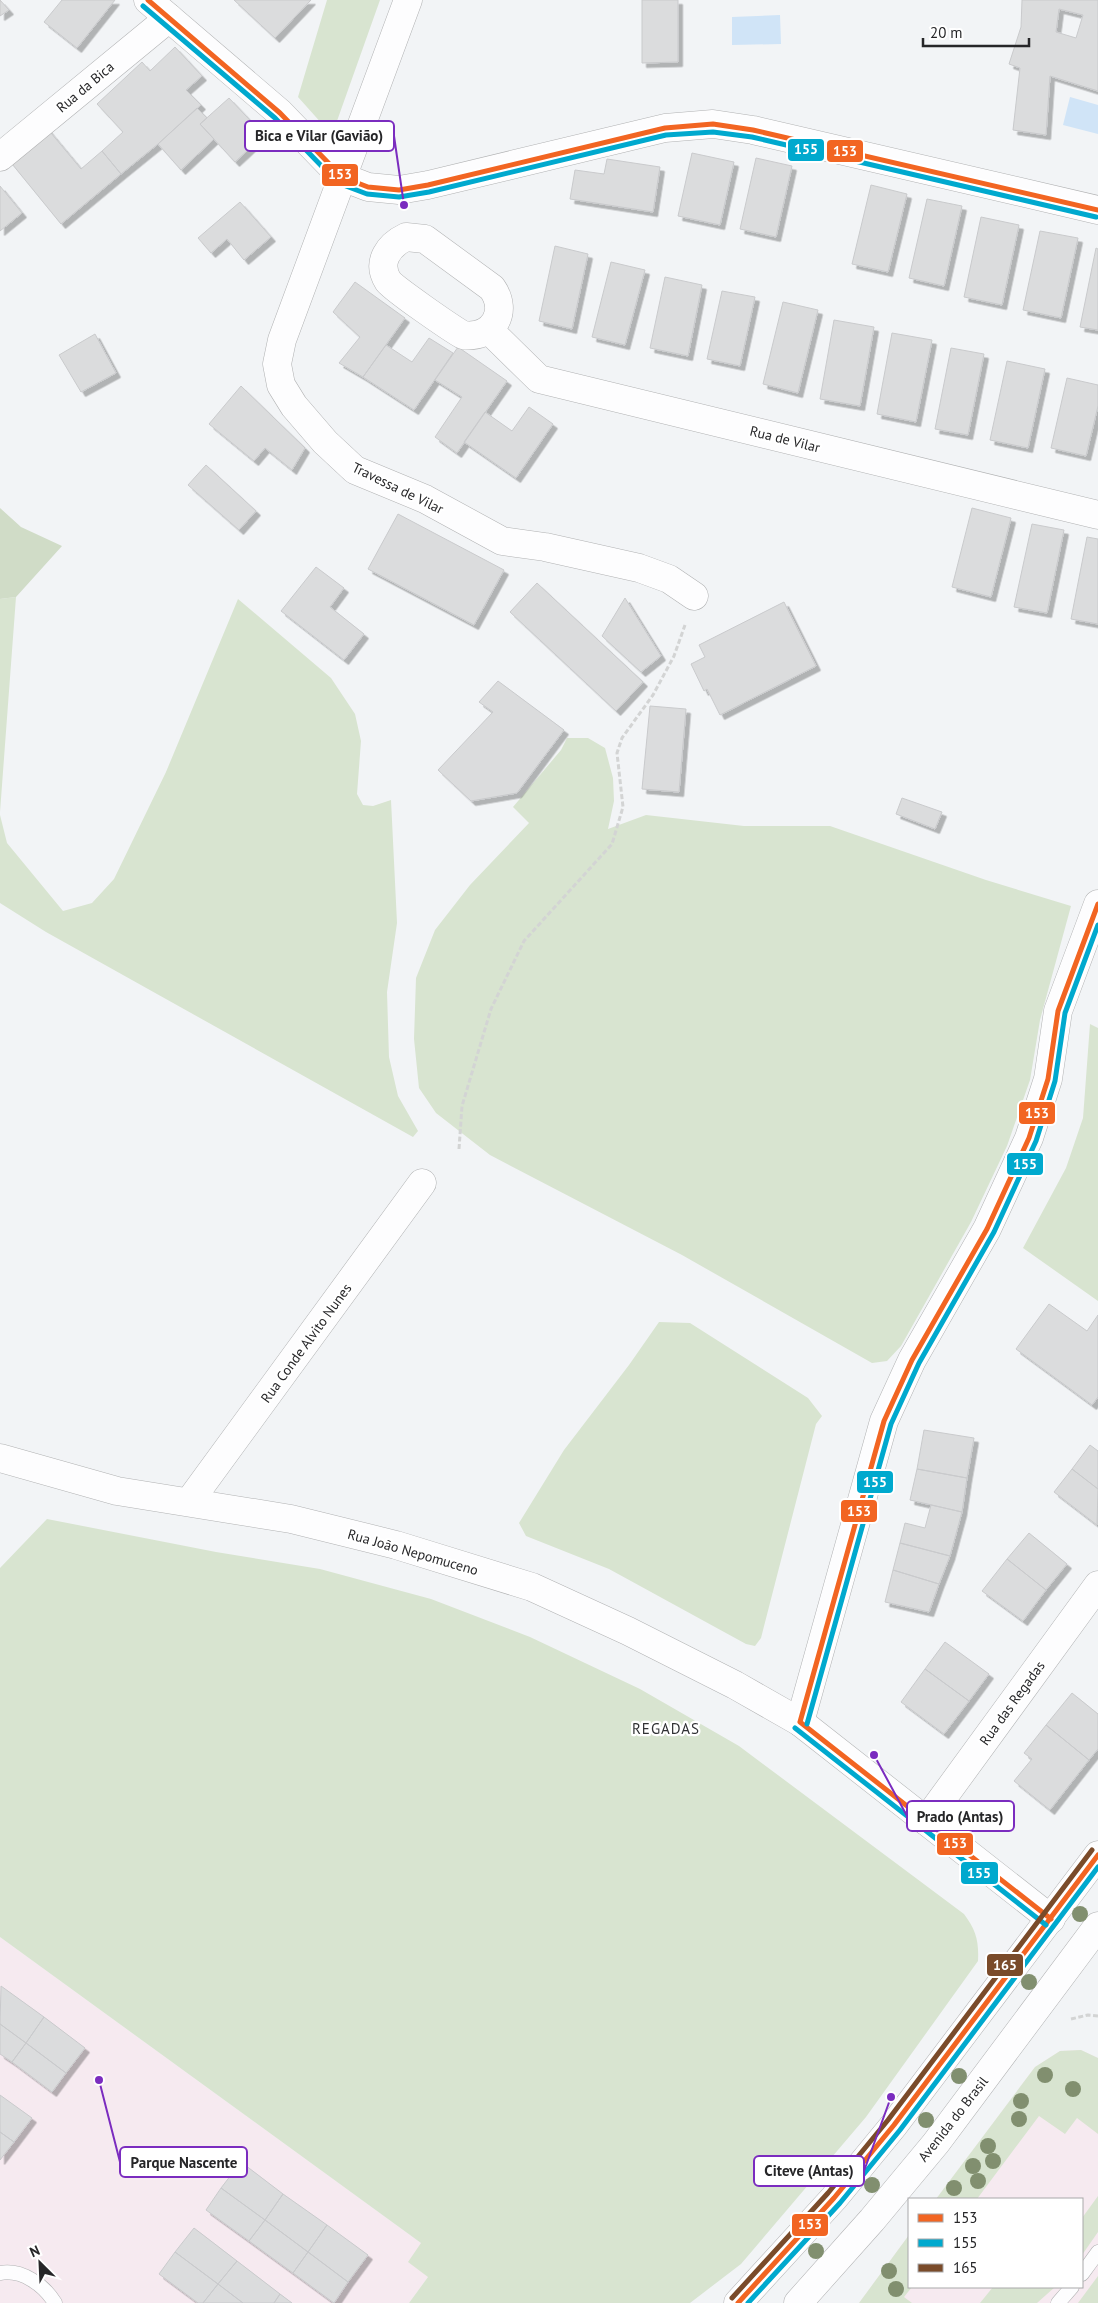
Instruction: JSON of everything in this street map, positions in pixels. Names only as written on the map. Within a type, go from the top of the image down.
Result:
[{"type":"street","points":[[148,0],[280,113],[342,177],[368,188],[399,190],[428,185],[665,128],[713,124],[753,130],[1098,210]]},
{"type":"street","name":"Travessa de Vilar","points":[[408,0],[282,340],[277,364],[281,385],[294,406],[325,442],[355,470],[425,499],[502,541],[545,547],[639,568],[669,579],[694,596]]},
{"type":"street","name":"Rua da Bica","points":[[0,157],[170,18]]},
{"type":"street","name":"Rua de Vilar","points":[[489,330],[539,379],[1098,515]]},
{"type":"street","points":[[800,1722],[884,1421],[912,1360],[987,1229],[1029,1138],[1048,1079],[1058,1011],[1098,904]]},
{"type":"street","name":"Rua Conde Alvito Nunes","points":[[189,1502],[422,1183]]},
{"type":"street","name":"Rua João Nepomuceno","points":[[0,1458],[91,1485],[291,1519],[396,1544],[532,1587],[628,1631],[735,1685],[800,1722],[1051,1919]]},
{"type":"street","name":"Rua das Regadas","points":[[926,1821],[1098,1584]]},
{"type":"street","points":[[738,2303],[834,2198],[894,2125],[1098,1855]]},
{"type":"street","name":"Avenida do Brasil","points":[[798,2303],[872,2220],[936,2143],[1098,1926]]},
{"type":"lane","points":[[1083,2273],[1098,2252]]},
{"type":"lane","points":[[0,2273],[24,2276],[41,2286],[55,2303]]},
{"type":"lane","points":[[1058,2303],[1071,2288]]},
{"type":"path","points":[[459,1149],[462,1106],[491,1009],[524,941],[612,844],[623,807],[617,753],[622,738],[653,695],[674,656],[694,596]]},
{"type":"shaded area","points":[[0,1937],[421,2243],[428,2277],[409,2303],[0,2303]]},
{"type":"shaded area","points":[[1081,2050],[1098,2058],[1098,2303],[859,2303],[908,2236],[908,2288],[1083,2288],[1083,2198],[937,2198],[1035,2067],[1060,2051]]},
{"type":"green space","points":[[327,0],[380,0],[332,135],[298,97]]},
{"type":"green space","points":[[0,508],[21,527],[62,546],[16,597],[0,599]]},
{"type":"green space","points":[[16,597],[0,812],[0,599]]},
{"type":"green space","points":[[238,599],[331,678],[355,714],[361,741],[357,794],[363,805],[373,806],[391,800],[397,923],[387,992],[389,1057],[398,1096],[418,1131],[413,1137],[46,932],[0,903],[0,815],[7,843],[63,911],[92,903],[114,879],[166,772]]},
{"type":"green space","points":[[567,738],[588,738],[605,748],[613,778],[614,801],[608,829],[646,815],[744,826],[830,826],[986,880],[1071,906],[1040,1020],[1030,1080],[1007,1146],[971,1222],[901,1346],[887,1361],[872,1363],[682,1255],[490,1155],[436,1113],[419,1088],[414,1039],[416,978],[435,930],[470,885],[529,823],[513,807],[561,750]]},
{"type":"green space","points":[[1090,1024],[1098,1028],[1098,1301],[1023,1248],[1066,1168],[1083,1118]]},
{"type":"green space","points":[[659,1322],[690,1323],[808,1398],[822,1416],[816,1424],[761,1638],[755,1646],[746,1644],[609,1569],[526,1536],[519,1523],[564,1450],[629,1365]]},
{"type":"green space","points":[[47,1519],[216,1552],[320,1569],[431,1599],[530,1637],[640,1689],[739,1746],[964,1914],[976,1936],[978,1961],[866,2117],[741,2264],[690,2303],[409,2303],[428,2277],[408,2262],[421,2243],[0,1937],[0,1568]]},
{"type":"green space","points":[[1081,2050],[1098,2058],[1098,2134],[1077,2118],[1065,2134],[1039,2116],[978,2198],[937,2198],[1035,2067],[1060,2051]]},
{"type":"green space","points":[[1098,2196],[1098,2232],[1083,2254],[1083,2217]]},
{"type":"green space","points":[[908,2236],[908,2288],[911,2288],[904,2297],[912,2303],[859,2303]]},
{"type":"green space","points":[[1098,2276],[1098,2303],[1078,2303]]},
{"type":"green space","points":[[992,2288],[1054,2288],[1037,2303],[980,2303]]},
{"type":"water","points":[[780,15],[781,44],[732,45],[732,17]]},
{"type":"water","points":[[1070,97],[1098,105],[1098,134],[1063,125]]},
{"type":"building","points":[[0,0],[9,10],[0,16]]},
{"type":"building","points":[[62,0],[115,0],[77,48],[44,22]]},
{"type":"building","points":[[234,0],[311,0],[275,38]]},
{"type":"building","points":[[642,0],[678,0],[678,62],[642,63]]},
{"type":"building","points":[[1022,0],[1098,0],[1098,91],[1050,76],[1046,135],[1013,130],[1020,68],[1009,64],[1021,27]],"holes":[[[1059,9],[1083,15],[1076,38],[1056,32]]]},
{"type":"building","points":[[175,47],[202,76],[186,90],[201,105],[121,174],[102,151],[123,132],[97,104],[142,62],[150,71]]},
{"type":"building","points":[[229,98],[264,135],[235,162],[200,124]]},
{"type":"building","points":[[197,108],[207,118],[200,124],[214,139],[181,170],[158,144]]},
{"type":"building","points":[[46,127],[81,169],[102,151],[121,174],[61,224],[8,159]]},
{"type":"building","points":[[692,153],[734,162],[720,225],[678,216]]},
{"type":"building","points":[[756,158],[792,166],[776,237],[740,229]]},
{"type":"building","points":[[607,159],[660,167],[653,212],[570,199],[575,170],[604,174]]},
{"type":"building","points":[[871,185],[907,194],[888,272],[852,264]]},
{"type":"building","points":[[0,186],[22,213],[0,231]]},
{"type":"building","points":[[927,199],[962,206],[944,286],[909,278]]},
{"type":"building","points":[[240,202],[271,237],[244,260],[227,239],[211,253],[198,238]]},
{"type":"building","points":[[981,217],[1019,225],[1002,305],[964,297]]},
{"type":"building","points":[[1040,231],[1078,238],[1061,318],[1023,310]]},
{"type":"building","points":[[555,246],[588,254],[572,329],[539,321]]},
{"type":"building","points":[[1096,248],[1098,249],[1098,330],[1080,327]]},
{"type":"building","points":[[611,262],[645,270],[625,345],[592,337]]},
{"type":"building","points":[[665,277],[702,285],[688,356],[650,348]]},
{"type":"building","points":[[355,282],[405,318],[363,377],[339,363],[360,337],[333,312]]},
{"type":"building","points":[[722,291],[755,297],[740,366],[707,359]]},
{"type":"building","points":[[783,302],[818,310],[798,393],[763,384]]},
{"type":"building","points":[[834,320],[874,327],[860,406],[820,399]]},
{"type":"building","points":[[892,333],[932,340],[916,422],[877,414]]},
{"type":"building","points":[[95,334],[116,373],[81,392],[59,355]]},
{"type":"building","points":[[429,338],[453,353],[414,410],[363,377],[386,345],[412,362]]},
{"type":"building","points":[[458,347],[507,381],[457,453],[435,437],[462,397],[435,380]]},
{"type":"building","points":[[951,348],[984,354],[968,435],[935,429]]},
{"type":"building","points":[[1007,361],[1045,369],[1028,448],[990,440]]},
{"type":"building","points":[[1067,378],[1098,385],[1098,406],[1086,456],[1051,448]]},
{"type":"building","points":[[241,386],[305,448],[292,470],[265,448],[254,461],[209,424]]},
{"type":"building","points":[[529,407],[553,424],[516,478],[464,442],[485,412],[512,431]]},
{"type":"building","points":[[206,465],[256,511],[239,530],[188,485]]},
{"type":"building","points":[[972,508],[1011,518],[991,597],[952,587]]},
{"type":"building","points":[[398,514],[504,570],[474,625],[368,569]]},
{"type":"building","points":[[1032,524],[1064,530],[1047,613],[1014,607]]},
{"type":"building","points":[[1087,537],[1098,539],[1098,624],[1071,619]]},
{"type":"building","points":[[316,567],[344,588],[330,607],[364,634],[344,660],[281,611]]},
{"type":"building","points":[[537,583],[643,682],[616,711],[510,612]]},
{"type":"building","points":[[625,598],[661,656],[641,672],[602,636]]},
{"type":"building","points":[[784,602],[816,666],[720,715],[707,689],[704,691],[691,664],[705,657],[699,645]]},
{"type":"building","points":[[498,681],[564,730],[517,793],[471,801],[438,770],[493,712],[479,702]]},
{"type":"building","points":[[650,706],[686,709],[679,792],[642,789]]},
{"type":"building","points":[[902,798],[942,812],[935,829],[896,814]]},
{"type":"building","points":[[1049,1304],[1087,1331],[1098,1315],[1098,1397],[1092,1405],[1016,1349]]},
{"type":"building","points":[[924,1430],[974,1438],[967,1478],[917,1469]]},
{"type":"building","points":[[1090,1445],[1098,1451],[1098,1489],[1072,1469]]},
{"type":"building","points":[[917,1469],[967,1478],[962,1512],[910,1500]]},
{"type":"building","points":[[1072,1469],[1098,1489],[1097,1525],[1054,1492]]},
{"type":"building","points":[[931,1505],[962,1512],[950,1556],[900,1543],[905,1523],[925,1528]]},
{"type":"building","points":[[1029,1533],[1067,1564],[1046,1590],[1007,1559]]},
{"type":"building","points":[[900,1543],[950,1556],[939,1584],[893,1570]]},
{"type":"building","points":[[1007,1559],[1046,1590],[1023,1621],[982,1591]]},
{"type":"building","points":[[893,1570],[939,1584],[929,1612],[885,1602]]},
{"type":"building","points":[[945,1642],[989,1674],[969,1701],[925,1669]]},
{"type":"building","points":[[925,1669],[969,1701],[944,1734],[901,1702]]},
{"type":"building","points":[[1072,1693],[1098,1714],[1098,1749],[1089,1760],[1046,1725]]},
{"type":"building","points":[[1046,1725],[1089,1760],[1050,1810],[1014,1781],[1032,1759],[1024,1753]]},
{"type":"building","points":[[1,1986],[44,2017],[26,2043],[0,2024]]},
{"type":"building","points":[[44,2017],[85,2048],[66,2073],[26,2043]]},
{"type":"building","points":[[0,2024],[26,2043],[12,2062],[0,2054]]},
{"type":"building","points":[[26,2043],[66,2073],[52,2092],[12,2062]]},
{"type":"building","points":[[0,2095],[32,2118],[14,2142],[0,2132]]},
{"type":"building","points":[[0,2132],[14,2142],[0,2160]]},
{"type":"building","points":[[241,2162],[283,2194],[265,2220],[221,2188]]},
{"type":"building","points":[[221,2188],[265,2220],[249,2241],[206,2210]]},
{"type":"building","points":[[283,2194],[327,2225],[308,2252],[265,2220]]},
{"type":"building","points":[[265,2220],[308,2252],[293,2273],[249,2241]]},
{"type":"building","points":[[327,2225],[368,2255],[348,2282],[308,2252]]},
{"type":"building","points":[[194,2228],[237,2261],[218,2284],[175,2252]]},
{"type":"building","points":[[175,2252],[218,2284],[203,2303],[198,2303],[159,2274]]},
{"type":"building","points":[[308,2252],[348,2282],[334,2303],[293,2273]]},
{"type":"building","points":[[237,2261],[280,2294],[274,2303],[243,2303],[218,2284]]},
{"type":"building","points":[[218,2284],[243,2303],[203,2303]]},
{"type":"building","points":[[280,2294],[292,2303],[274,2303]]},
{"type":"transit line","name":"153","points":[[148,0],[280,113],[342,177],[368,187],[399,190],[428,185],[665,128],[713,124],[753,130],[1098,210]]},
{"type":"transit line","name":"155","points":[[143,6],[275,118],[338,183],[367,194],[399,197],[429,192],[666,135],[713,132],[752,137],[1096,217]]},
{"type":"transit line","name":"153","points":[[800,1722],[884,1421],[912,1360],[987,1229],[1029,1138],[1048,1079],[1058,1011],[1098,904]]},
{"type":"transit line","name":"155","points":[[807,1724],[891,1424],[919,1363],[994,1232],[1036,1141],[1055,1081],[1065,1013],[1098,925]]},
{"type":"transit line","name":"153","points":[[800,1722],[1051,1919]]},
{"type":"transit line","name":"155","points":[[795,1728],[1046,1925]]},
{"type":"transit line","name":"165","points":[[732,2298],[828,2193],[888,2120],[1092,1850]]},
{"type":"transit line","name":"153","points":[[738,2303],[834,2198],[894,2125],[1098,1855]]},
{"type":"transit line","name":"155","points":[[748,2303],[840,2203],[900,2130],[1098,1867]]},
{"type":"place","name":"Bica e Vilar (Gavião)","points":[[404,205]]},
{"type":"place","name":"Prado (Antas)","points":[[874,1755]]},
{"type":"place","name":"Parque Nascente","points":[[99,2080]]},
{"type":"place","name":"Citeve (Antas)","points":[[891,2097]]},
{"type":"district","name":"REGADAS","points":[[666,1729]]}]
